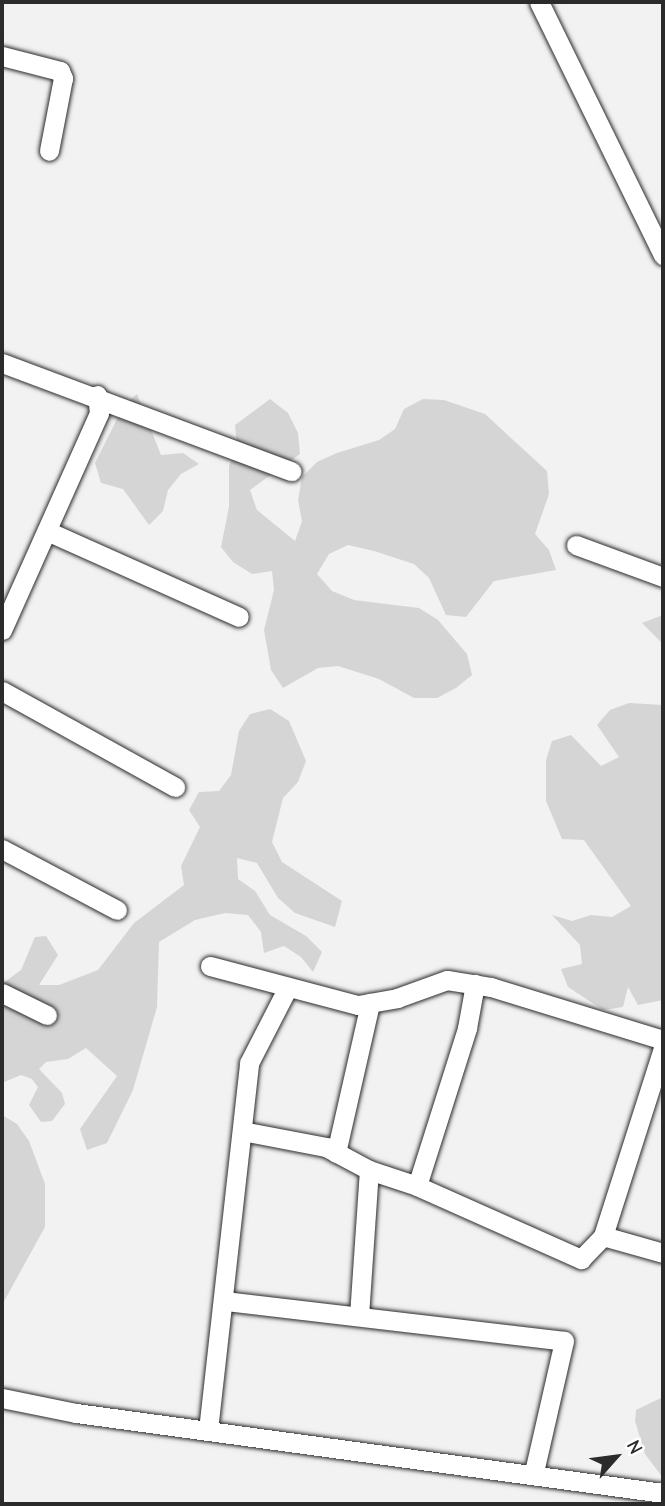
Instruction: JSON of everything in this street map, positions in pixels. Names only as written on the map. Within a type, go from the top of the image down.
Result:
[{"type":"street","points":[[539,2],[663,255]]},
{"type":"street","points":[[2,56],[60,71],[63,78],[49,151]]},
{"type":"street","points":[[2,363],[97,395],[291,471]]},
{"type":"street","points":[[2,630],[99,413],[97,395]]},
{"type":"street","points":[[47,531],[239,617]]},
{"type":"street","points":[[576,545],[663,577]]},
{"type":"street","points":[[2,691],[175,786]]},
{"type":"street","points":[[2,849],[117,910]]},
{"type":"street","points":[[210,966],[358,1005],[447,980],[475,984],[663,1040]]},
{"type":"street","points":[[416,1186],[467,1028],[475,984]]},
{"type":"street","points":[[208,1430],[225,1301],[249,1063],[288,987]]},
{"type":"street","points":[[2,993],[47,1015]]},
{"type":"street","points":[[337,1153],[370,1003]]},
{"type":"street","points":[[242,1131],[296,1140],[337,1153],[369,1170],[416,1186],[573,1258],[581,1259],[603,1236],[663,1048]]},
{"type":"street","points":[[359,1316],[369,1170]]},
{"type":"street","points":[[603,1236],[663,1253]]},
{"type":"street","points":[[225,1301],[564,1341],[534,1472]]},
{"type":"street","points":[[2,1398],[208,1430],[534,1472],[663,1493]]},
{"type":"shaded area","points":[[137,394],[161,455],[183,453],[199,464],[181,474],[168,490],[163,511],[149,525],[123,489],[101,483],[95,463],[124,405]]},
{"type":"shaded area","points":[[270,399],[288,413],[298,433],[300,454],[250,490],[257,510],[295,541],[302,521],[298,500],[302,477],[317,462],[379,440],[395,429],[404,409],[423,399],[444,400],[485,414],[547,471],[549,494],[535,534],[549,550],[556,570],[494,581],[466,617],[446,615],[429,578],[414,564],[374,551],[348,545],[329,554],[317,574],[332,591],[354,600],[419,608],[438,620],[467,654],[472,675],[456,688],[437,698],[414,698],[379,679],[338,666],[318,668],[283,688],[271,670],[264,630],[274,590],[272,571],[252,574],[233,562],[221,547],[229,507],[229,466],[237,445],[235,425]]},
{"type":"shaded area","points":[[663,615],[663,644],[642,623]]},
{"type":"shaded area","points":[[629,703],[663,705],[663,1000],[638,1005],[628,987],[623,1007],[603,1010],[568,987],[561,969],[582,964],[580,945],[552,915],[572,921],[591,915],[612,917],[631,906],[584,840],[562,839],[546,801],[546,760],[552,741],[571,735],[601,766],[619,757],[597,725],[610,710]]},
{"type":"shaded area","points":[[270,709],[289,721],[306,761],[298,782],[283,798],[272,842],[282,862],[342,901],[335,927],[295,913],[278,898],[257,863],[237,858],[238,879],[255,891],[270,915],[306,936],[322,952],[313,972],[301,957],[284,946],[264,953],[261,932],[248,915],[225,913],[195,920],[159,942],[157,1007],[133,1090],[107,1143],[87,1150],[80,1129],[117,1076],[86,1048],[68,1059],[46,1062],[39,1069],[62,1093],[65,1104],[52,1121],[41,1122],[29,1105],[38,1087],[32,1079],[21,1075],[2,1083],[2,984],[21,970],[35,937],[46,936],[58,955],[39,985],[59,985],[98,970],[134,923],[184,885],[181,866],[200,827],[189,810],[199,792],[219,791],[231,775],[239,731],[250,714]]},
{"type":"shaded area","points":[[2,1115],[17,1124],[29,1141],[45,1184],[45,1227],[2,1305]]},
{"type":"shaded area","points":[[663,1397],[663,1478],[645,1454],[635,1421],[636,1410]]}]
